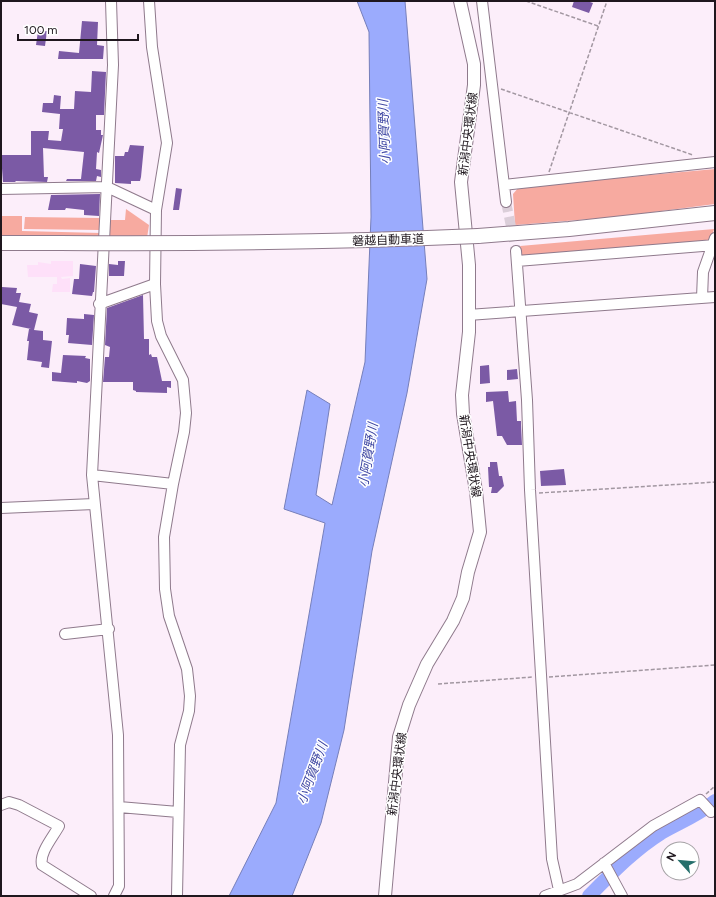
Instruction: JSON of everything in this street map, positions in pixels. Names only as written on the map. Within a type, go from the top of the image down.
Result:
[{"type":"highway","name":"磐越自動車道","points":[[1,243],[251,243],[364,241],[478,236],[590,227],[715,213]]},
{"type":"main road","name":"新潟中央環状線","points":[[385,896],[399,737],[409,705],[418,685],[428,664],[453,621],[463,598],[468,572],[480,532],[476,491],[462,414],[462,395],[469,332],[469,265],[461,182],[474,85],[474,64],[460,1]]},
{"type":"street","points":[[111,1],[113,65],[108,187],[99,304],[92,474],[118,735],[119,886],[114,896]]},
{"type":"street","points":[[149,1],[152,47],[167,143],[156,210],[155,284],[157,321],[161,336],[183,380],[186,413],[184,432],[172,484],[164,537],[165,589],[169,616],[187,669],[190,696],[180,745],[177,896]]},
{"type":"street","points":[[482,1],[494,88],[506,202]]},
{"type":"street","points":[[504,185],[711,162]]},
{"type":"street","points":[[1,189],[108,187],[156,210]]},
{"type":"street","points":[[559,890],[552,859],[540,678],[538,613],[530,490],[527,400],[516,256],[714,243],[703,272],[702,298]]},
{"type":"street","points":[[99,304],[155,284]]},
{"type":"street","points":[[468,315],[519,310],[715,297]]},
{"type":"street","points":[[92,474],[172,484]]},
{"type":"street","points":[[1,508],[94,504]]},
{"type":"street","points":[[65,634],[108,629]]},
{"type":"street","points":[[545,896],[577,884],[606,865],[653,826],[701,801],[711,812]]},
{"type":"street","points":[[1,806],[9,802],[19,804],[59,826],[43,853],[40,860],[42,865],[91,896]]},
{"type":"street","points":[[119,807],[178,812]]},
{"type":"street","points":[[606,865],[622,896]]},
{"type":"path","points":[[526,1],[598,26]]},
{"type":"path","points":[[546,181],[607,1]]},
{"type":"path","points":[[494,88],[498,88],[569,112],[711,162]]},
{"type":"path","points":[[530,490],[542,494],[715,482]]},
{"type":"path","points":[[438,684],[715,665]]},
{"type":"path","points":[[701,801],[715,786]]},
{"type":"shaded area","points":[[715,169],[715,204],[616,217],[515,225],[513,194],[519,187]]},
{"type":"shaded area","points":[[126,209],[149,225],[147,238],[107,236],[108,220],[125,220]]},
{"type":"shaded area","points":[[1,216],[22,216],[22,231],[101,233],[100,238],[1,237]]},
{"type":"shaded area","points":[[25,217],[100,218],[100,230],[24,229]]},
{"type":"shaded area","points":[[714,229],[710,244],[520,258],[520,246]]},
{"type":"shaded area","points":[[51,261],[73,261],[73,276],[61,277],[62,279],[70,278],[70,292],[52,292],[53,284],[57,284],[57,277],[28,277],[27,265],[38,265],[38,262],[51,264]]},
{"type":"water","name":"小阿賀野川","points":[[357,1],[405,1],[427,279],[407,393],[372,551],[344,730],[321,823],[292,896],[229,896],[276,803],[325,523],[284,509],[307,390],[330,404],[316,495],[332,505],[365,362],[371,217],[369,32]]},
{"type":"building","points":[[574,1],[587,1],[593,3],[589,13],[572,7]]},
{"type":"building","points":[[82,21],[98,22],[97,45],[104,46],[103,59],[58,59],[59,51],[79,53]]},
{"type":"building","points":[[38,31],[47,31],[45,46],[36,45]]},
{"type":"building","points":[[92,71],[106,72],[104,115],[96,115],[96,130],[101,130],[101,135],[103,135],[99,153],[97,152],[96,169],[101,170],[101,177],[97,176],[96,181],[66,181],[67,179],[81,179],[84,152],[43,148],[44,177],[48,177],[47,182],[3,182],[1,155],[31,155],[31,131],[49,131],[48,140],[61,141],[63,129],[59,129],[60,114],[42,112],[43,103],[53,103],[54,95],[61,96],[60,109],[74,109],[75,91],[91,92]]},
{"type":"building","points":[[130,145],[144,146],[140,181],[131,181],[131,184],[115,183],[115,156],[124,156],[125,152],[128,152]]},
{"type":"building","points":[[176,188],[182,189],[179,210],[173,210]]},
{"type":"building","points":[[100,194],[99,216],[84,215],[84,210],[66,208],[65,210],[48,210],[51,195]]},
{"type":"building","points":[[118,261],[125,261],[124,276],[109,276],[109,264],[118,265]]},
{"type":"building","points":[[80,264],[96,266],[94,292],[92,296],[72,294],[74,279],[79,279]]},
{"type":"building","points":[[2,287],[17,288],[16,293],[21,293],[19,302],[31,304],[29,312],[38,314],[34,330],[43,331],[43,340],[52,341],[49,368],[41,367],[42,362],[27,360],[29,341],[27,341],[29,329],[31,329],[12,325],[17,307],[1,304]]},
{"type":"building","points":[[143,295],[144,339],[149,339],[149,355],[151,354],[152,357],[157,357],[162,381],[171,381],[171,388],[167,387],[167,393],[136,392],[133,390],[133,382],[103,382],[105,357],[109,357],[110,347],[105,345],[107,308]]},
{"type":"building","points":[[84,314],[94,315],[92,345],[68,343],[69,335],[66,335],[67,318],[84,319]]},
{"type":"building","points":[[63,355],[86,356],[85,358],[90,359],[90,381],[87,383],[77,381],[77,383],[52,381],[52,372],[61,373]]},
{"type":"building","points":[[489,365],[490,383],[480,384],[480,366]]},
{"type":"building","points":[[517,369],[518,379],[507,380],[507,370]]},
{"type":"building","points":[[508,391],[509,402],[516,401],[517,421],[521,421],[522,445],[507,445],[502,436],[497,436],[493,401],[486,402],[486,392]]},
{"type":"building","points":[[490,462],[497,462],[499,476],[502,476],[504,486],[497,493],[491,493],[492,487],[489,487],[488,467],[490,467]]},
{"type":"building","points":[[564,469],[566,485],[541,486],[540,471]]},
{"type":"waterway","points":[[589,896],[624,862],[651,840],[696,814],[715,801]]},
{"type":"tunnel","points":[[506,202],[516,251]]}]
